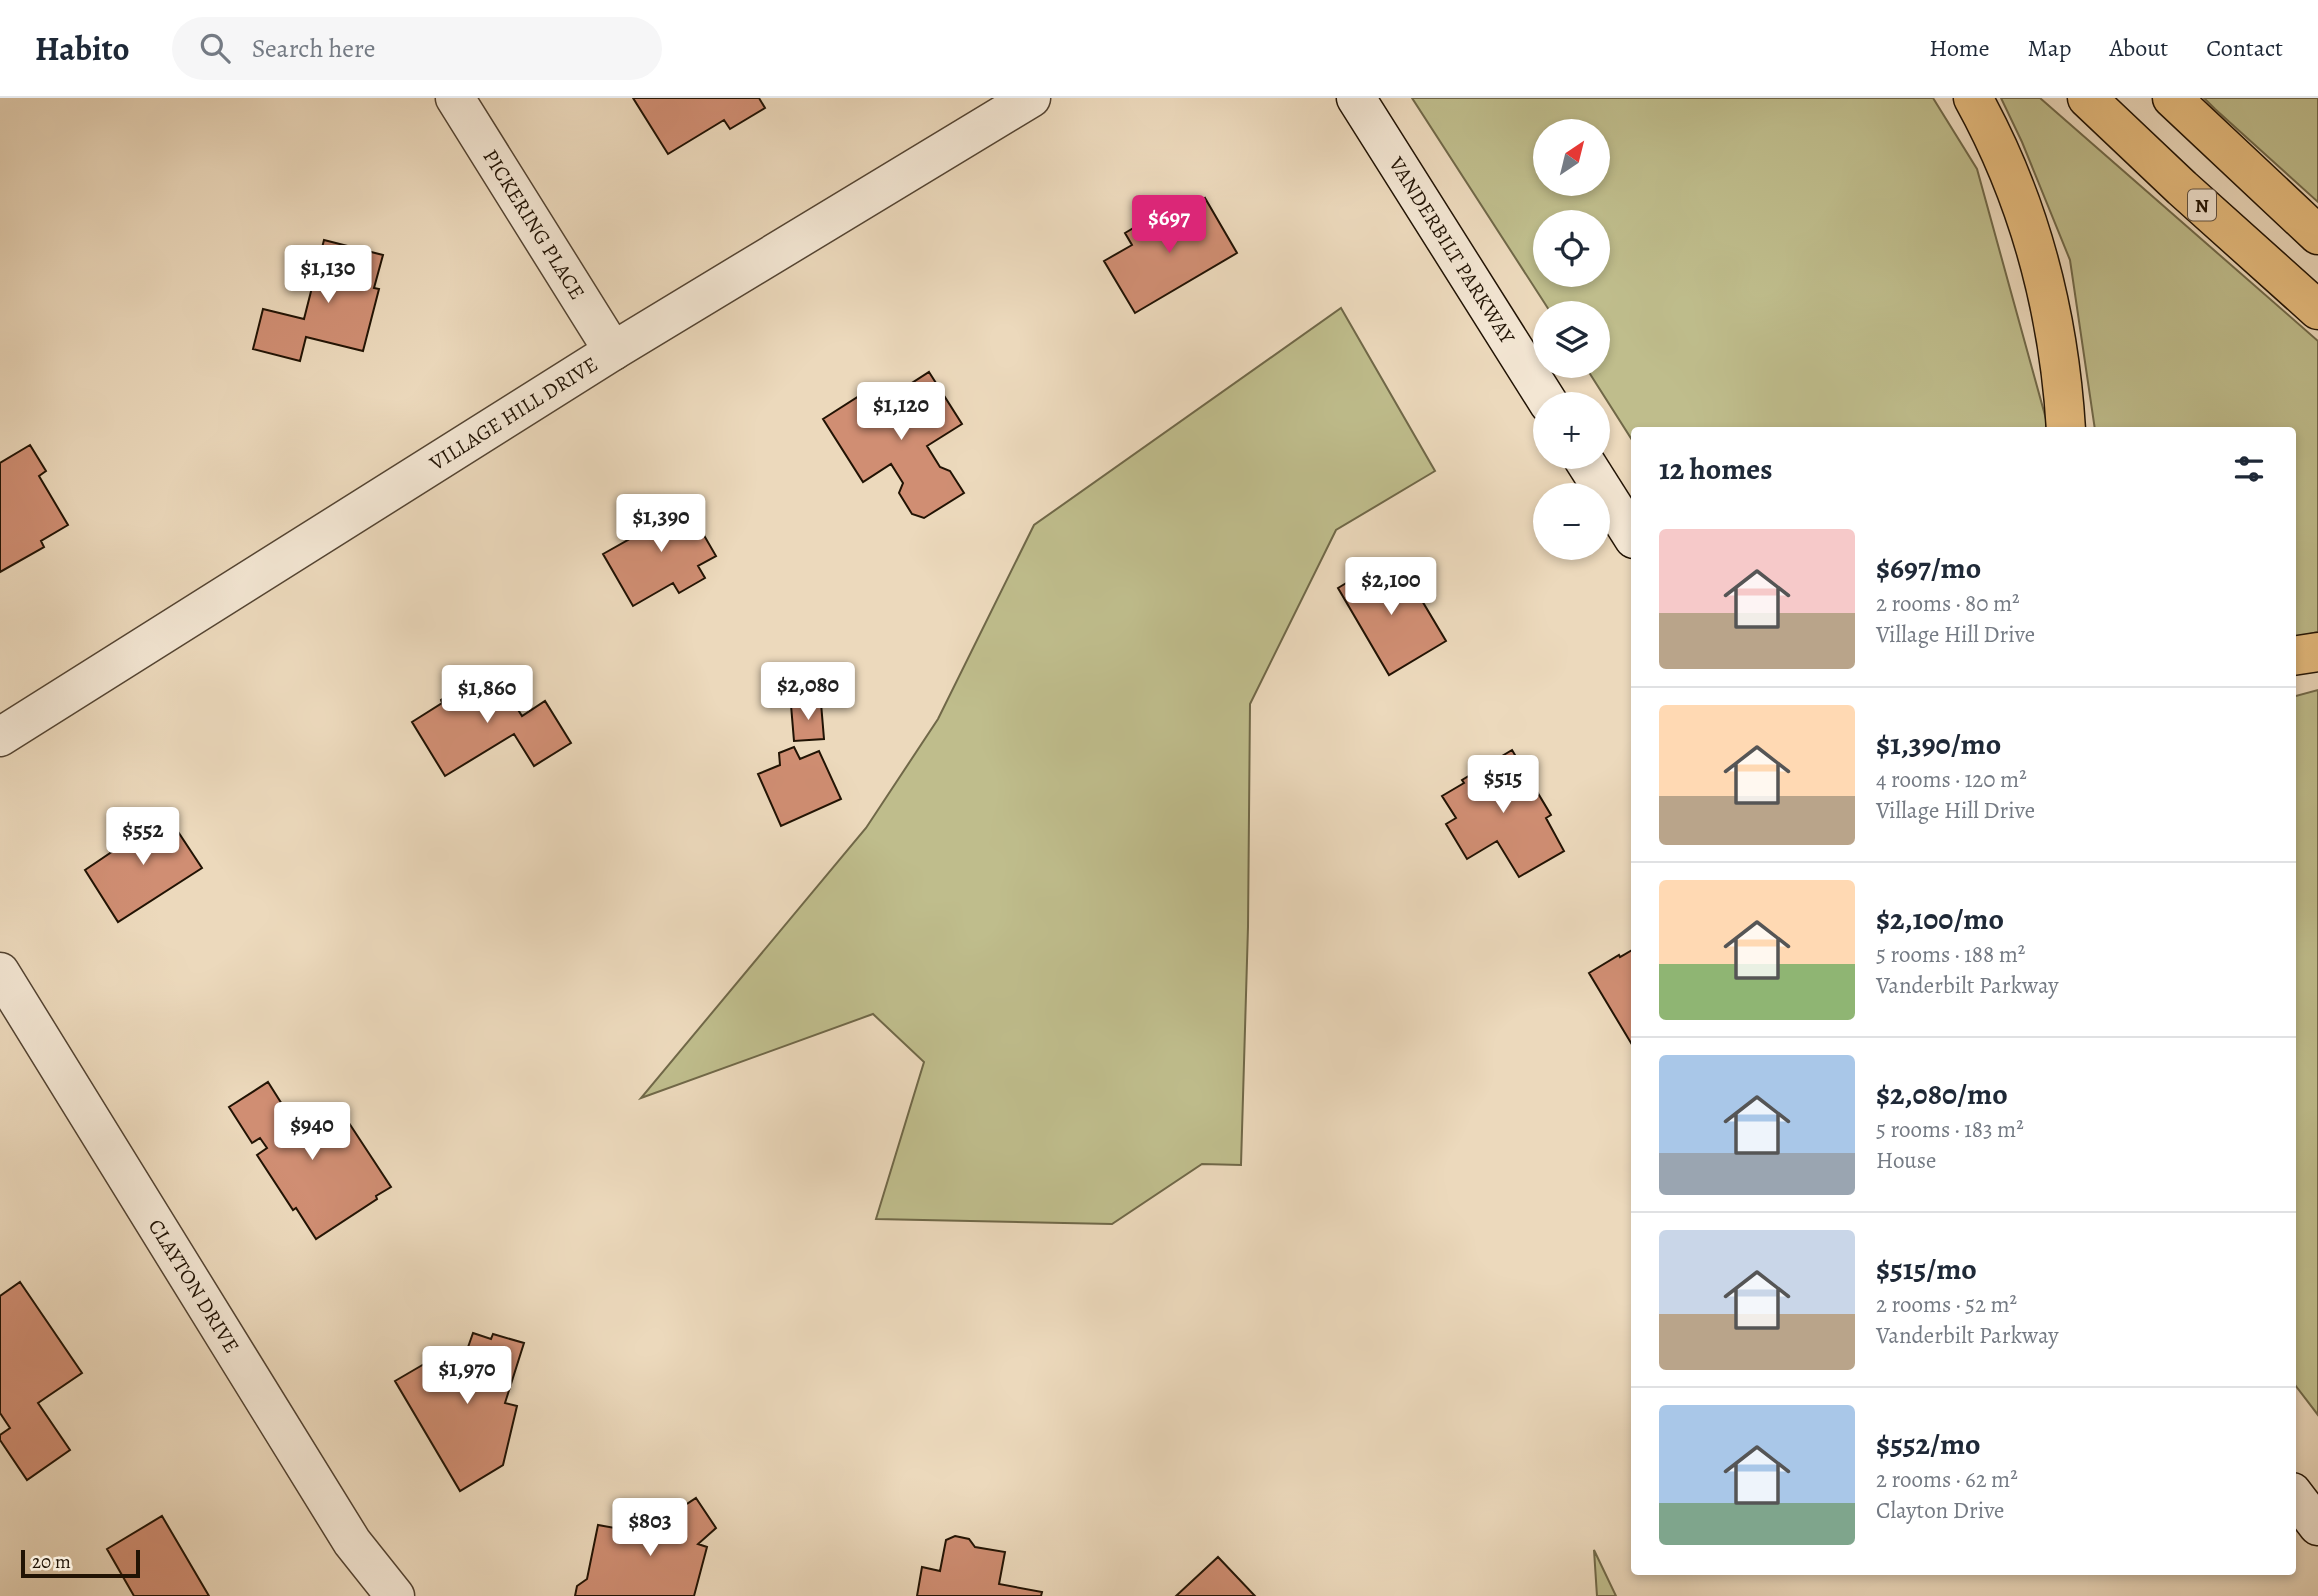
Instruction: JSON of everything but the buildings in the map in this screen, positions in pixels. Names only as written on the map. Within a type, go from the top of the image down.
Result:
[{"type":"highway","points":[[1973,98],[1997,145],[2034,241],[2059,348],[2066,427]]},
{"type":"highway","name":"N","points":[[2087,98],[2318,310]]},
{"type":"highway","points":[[2172,98],[2318,235]]},
{"type":"highway","points":[[2296,655],[2318,652]]},
{"type":"street","name":"PICKERING PLACE","points":[[455,98],[613,351]]},
{"type":"street","name":"VILLAGE HILL DRIVE","points":[[0,737],[613,351],[1031,98]]},
{"type":"street","name":"VANDERBILT PARKWAY","points":[[1356,98],[1541,392]]},
{"type":"street","points":[[1590,469],[1631,534]]},
{"type":"street","name":"CLAYTON DRIVE","points":[[0,972],[352,1542],[396,1596]]},
{"type":"street","points":[[2296,1497],[2318,1526]]},
{"type":"shaded area","points":[[1412,98],[1933,98],[1977,169],[2046,427],[1631,427],[1631,438],[1610,405],[1610,392],[1602,392],[1593,378],[1610,378],[1610,301],[1543,301],[1534,287],[1610,287],[1610,210],[1533,210],[1533,285]]},
{"type":"shaded area","points":[[2001,98],[2040,98],[2318,341],[2318,632],[2296,637],[2296,427],[2095,427],[2070,260]]},
{"type":"shaded area","points":[[2204,98],[2318,98],[2318,202],[2215,109]]},
{"type":"shaded area","points":[[1341,308],[1435,471],[1336,530],[1250,704],[1248,927],[1241,1165],[1202,1164],[1112,1224],[876,1219],[924,1062],[873,1014],[641,1098],[866,828],[938,719],[1034,525]]},
{"type":"shaded area","points":[[2318,690],[2318,1415],[2296,1386],[2296,696]]},
{"type":"shaded area","points":[[1594,1550],[1616,1596],[1597,1596]]}]
